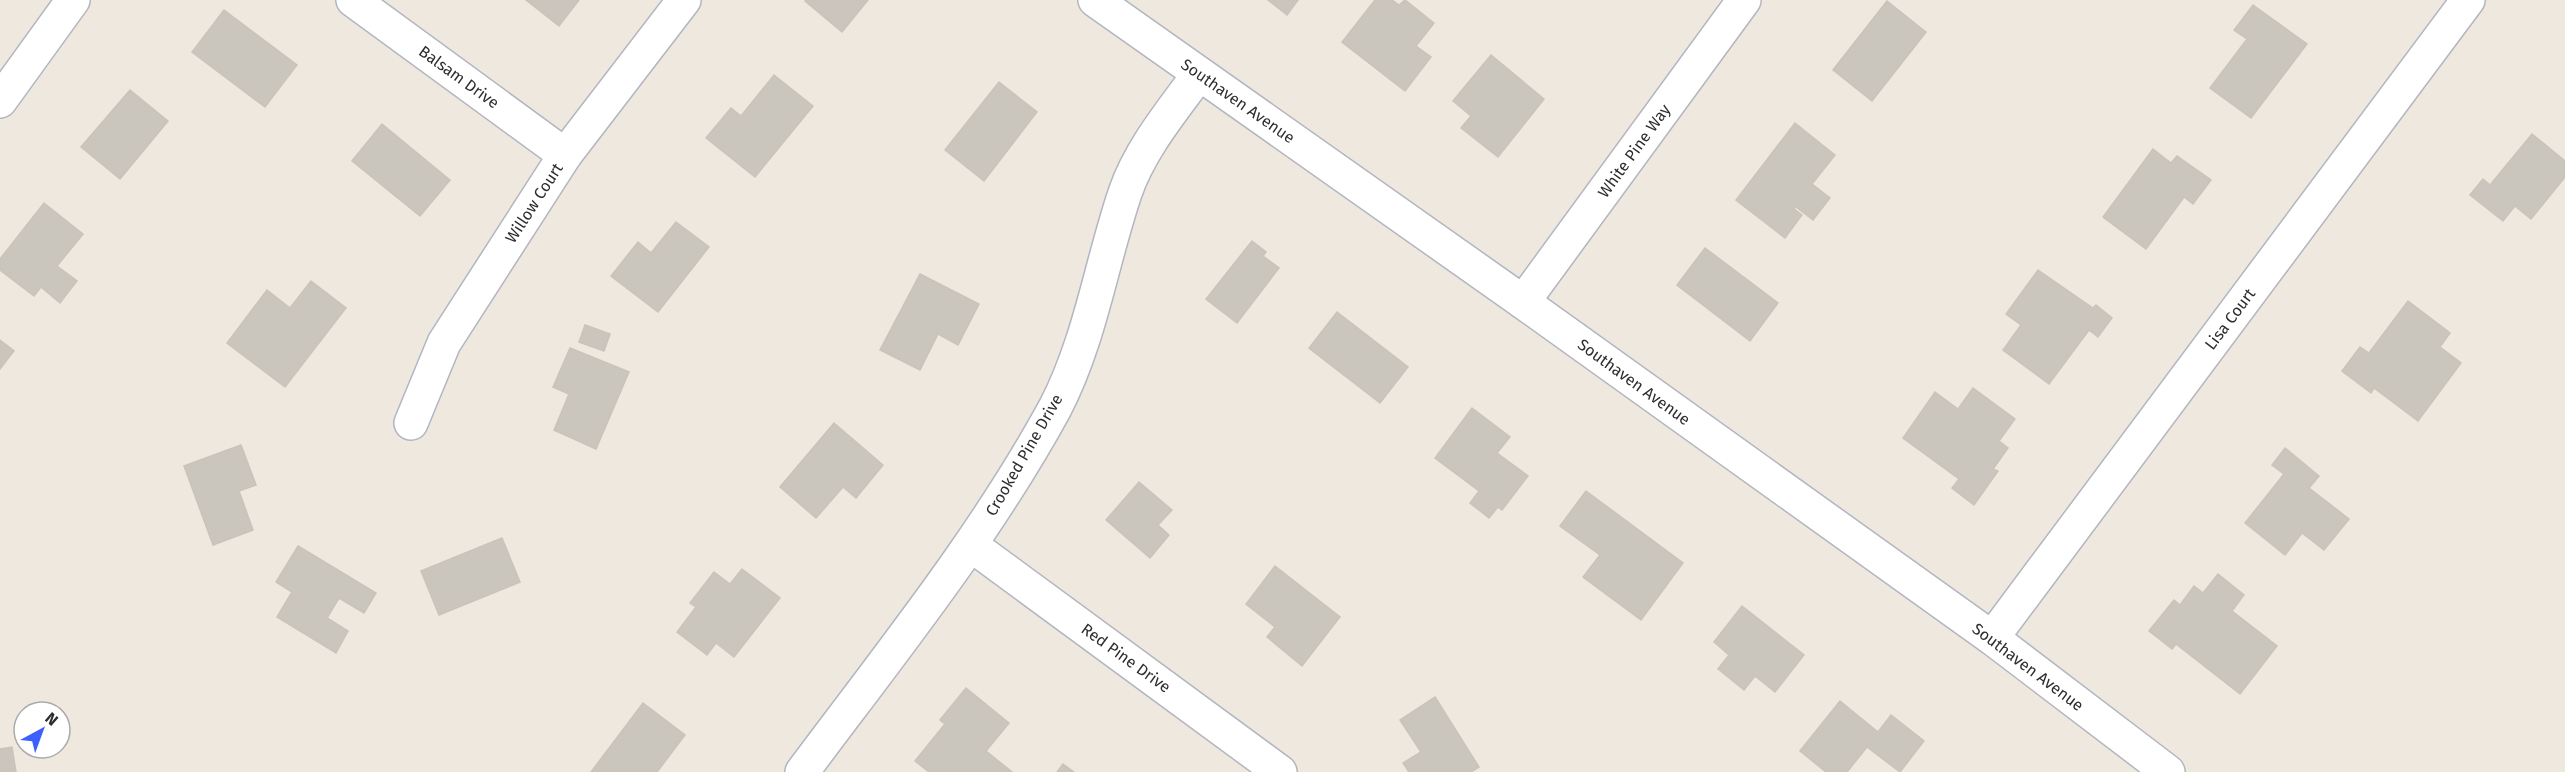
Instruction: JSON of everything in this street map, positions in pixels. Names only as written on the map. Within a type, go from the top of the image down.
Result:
[{"type":"street","points":[[0,101],[74,0]]},
{"type":"street","name":"Balsam Drive","points":[[353,0],[565,155]]},
{"type":"street","name":"Willow Court","points":[[411,423],[444,343],[565,155],[684,0]]},
{"type":"street","name":"Southaven Avenue","points":[[1095,0],[1523,302],[1992,638],[2161,770]]},
{"type":"street","name":"White Pine Way","points":[[1523,302],[1744,0]]},
{"type":"street","name":"Lisa Court","points":[[1992,638],[2468,0]]},
{"type":"street","name":"Crooked Pine Drive","points":[[802,772],[971,545],[1060,396],[1073,364],[1126,191],[1151,140],[1199,74]]},
{"type":"street","name":"Red Pine Drive","points":[[971,545],[1280,772]]},
{"type":"building","points":[[526,0],[579,0],[559,26]]},
{"type":"building","points":[[806,0],[868,0],[842,32]]},
{"type":"building","points":[[1268,0],[1298,0],[1287,15]]},
{"type":"building","points":[[1375,0],[1392,0],[1399,5],[1405,0],[1434,23],[1416,46],[1431,57],[1405,91],[1342,42]]},
{"type":"building","points":[[1887,1],[1926,32],[1872,101],[1833,70]]},
{"type":"building","points":[[2253,5],[2307,44],[2251,118],[2210,88],[2247,39],[2234,30]]},
{"type":"building","points":[[224,10],[297,65],[265,107],[192,52]]},
{"type":"building","points":[[1491,55],[1544,99],[1498,157],[1461,128],[1471,116],[1453,101]]},
{"type":"building","points":[[774,75],[813,106],[755,177],[706,138],[731,108],[741,116]]},
{"type":"building","points":[[999,82],[1037,112],[984,181],[945,150]]},
{"type":"building","points":[[130,90],[168,121],[120,179],[81,147]]},
{"type":"building","points":[[1795,123],[1835,155],[1812,184],[1830,198],[1813,220],[1796,207],[1794,209],[1802,215],[1785,238],[1736,200]]},
{"type":"building","points":[[382,124],[450,180],[420,216],[352,161]]},
{"type":"building","points":[[2532,134],[2565,161],[2565,177],[2531,219],[2515,206],[2503,221],[2470,195],[2483,179],[2490,185]]},
{"type":"building","points":[[2153,149],[2171,163],[2177,156],[2211,180],[2193,204],[2184,197],[2146,249],[2103,217]]},
{"type":"building","points":[[44,203],[83,234],[57,266],[77,281],[60,303],[41,287],[34,296],[0,270],[0,259]]},
{"type":"building","points":[[676,222],[709,247],[658,312],[611,276],[638,242],[651,253]]},
{"type":"building","points":[[1252,241],[1266,252],[1263,256],[1279,268],[1237,323],[1206,299]]},
{"type":"building","points":[[1705,248],[1778,303],[1750,341],[1677,285]]},
{"type":"building","points":[[2038,270],[2093,308],[2096,305],[2112,318],[2098,337],[2089,330],[2049,384],[2003,350],[2021,325],[2006,314]]},
{"type":"building","points":[[920,274],[979,304],[958,345],[938,334],[920,370],[880,350]]},
{"type":"building","points":[[311,281],[346,308],[285,387],[227,343],[267,290],[290,308]]},
{"type":"building","points":[[2408,301],[2450,333],[2440,347],[2461,363],[2418,421],[2374,388],[2371,393],[2342,371],[2360,347],[2369,353]]},
{"type":"building","points":[[1337,312],[1408,367],[1380,403],[1309,348]]},
{"type":"building","points":[[585,325],[610,334],[604,351],[579,342]]},
{"type":"building","points":[[0,340],[14,351],[0,369]]},
{"type":"building","points":[[570,348],[629,372],[596,449],[554,430],[569,394],[553,387]]},
{"type":"building","points":[[1973,388],[2015,419],[1999,441],[2008,448],[1993,469],[1998,471],[1974,505],[1952,488],[1959,479],[1903,438],[1935,392],[1958,409]]},
{"type":"building","points":[[1472,408],[1510,437],[1497,453],[1528,476],[1502,510],[1498,507],[1489,518],[1470,503],[1479,491],[1435,458]]},
{"type":"building","points":[[834,423],[883,465],[856,498],[843,487],[816,518],[780,487]]},
{"type":"building","points":[[241,445],[256,485],[239,491],[253,530],[213,545],[184,466]]},
{"type":"building","points":[[2285,448],[2319,476],[2309,488],[2349,519],[2324,550],[2302,533],[2285,555],[2245,523],[2284,474],[2272,465]]},
{"type":"building","points":[[1139,482],[1172,510],[1158,525],[1169,535],[1150,558],[1106,520]]},
{"type":"building","points":[[1586,491],[1683,563],[1641,620],[1583,577],[1600,555],[1560,526]]},
{"type":"building","points":[[502,538],[520,582],[439,615],[421,571]]},
{"type":"building","points":[[298,546],[376,593],[364,613],[339,598],[327,618],[348,631],[336,653],[277,617],[292,592],[276,582]]},
{"type":"building","points":[[1275,566],[1340,617],[1302,666],[1267,637],[1275,627],[1246,604]]},
{"type":"building","points":[[742,569],[780,598],[734,657],[716,643],[707,655],[677,632],[696,607],[690,603],[714,572],[730,584]]},
{"type":"building","points":[[2218,574],[2244,595],[2232,611],[2277,646],[2240,694],[2176,644],[2172,649],[2149,631],[2174,600],[2180,605],[2194,586],[2203,593]]},
{"type":"building","points":[[1742,606],[1804,655],[1775,692],[1755,676],[1744,690],[1718,669],[1729,655],[1714,642]]},
{"type":"building","points":[[966,688],[1009,723],[986,751],[1012,772],[929,772],[915,761],[945,724],[940,720]]},
{"type":"building","points":[[1435,697],[1479,767],[1471,772],[1409,772],[1403,763],[1421,752],[1400,720]]},
{"type":"building","points":[[1840,701],[1878,732],[1891,715],[1924,741],[1900,772],[1867,747],[1847,772],[1826,772],[1800,751]]},
{"type":"building","points":[[643,703],[685,735],[657,772],[591,772]]},
{"type":"building","points":[[12,747],[12,760],[14,760],[16,772],[0,772],[0,749]]},
{"type":"building","points":[[1063,764],[1074,772],[1057,772]]}]
